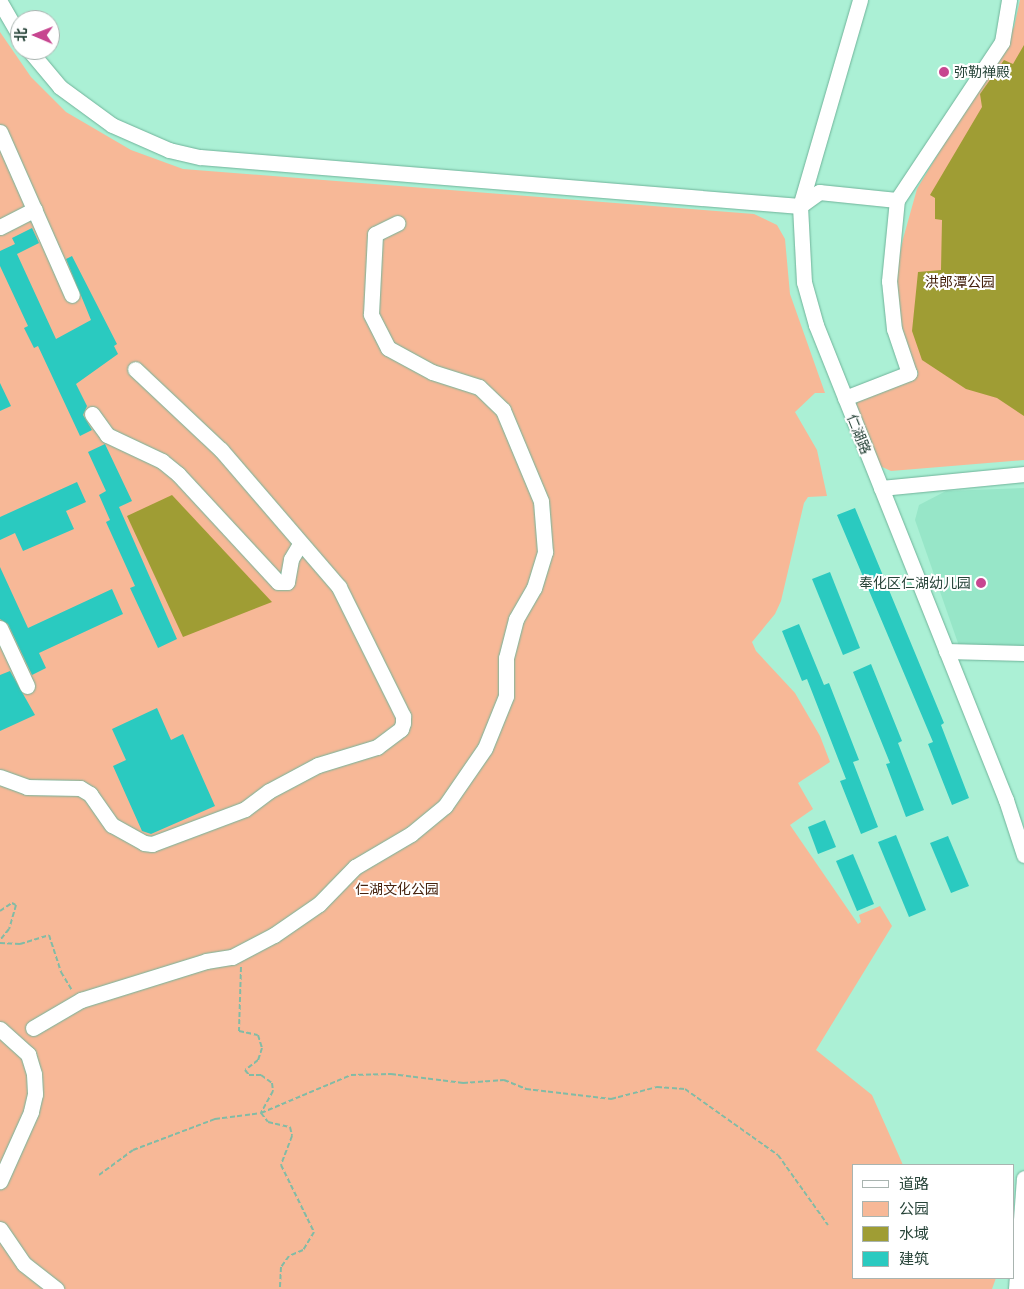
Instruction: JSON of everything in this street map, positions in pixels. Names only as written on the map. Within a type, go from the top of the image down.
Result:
[{"type":"street","name":"仁湖路","points":[[860,0],[800,206],[800,252],[807,297],[845,398],[1006,800],[1024,855]]},
{"type":"street","points":[[845,398],[909,373],[894,329],[889,281],[897,200],[1002,42],[1009,0]]},
{"type":"street","points":[[0,2],[10,19]]},
{"type":"street","points":[[37,60],[60,87],[112,125],[169,150],[200,157],[800,206],[819,192],[897,200]]},
{"type":"street","points":[[0,132],[72,295]]},
{"type":"street","points":[[0,227],[35,209]]},
{"type":"street","points":[[33,1028],[81,1000],[237,955],[274,935],[319,904],[356,867],[410,834],[445,806],[485,748],[506,696],[506,658],[516,619],[534,588],[545,552],[541,501],[503,410],[479,387],[432,372],[388,348],[371,314],[375,234],[398,223]]},
{"type":"street","points":[[0,777],[27,787],[80,788],[90,794],[112,825],[144,843],[152,844],[244,809],[269,791],[318,765],[378,747],[401,730],[403,716],[348,601],[222,450],[135,368]]},
{"type":"street","points":[[92,414],[107,435],[162,461],[178,474],[282,584],[287,582],[291,559],[300,544]]},
{"type":"street","points":[[881,488],[1024,474]]},
{"type":"street","points":[[0,628],[27,686]]},
{"type":"street","points":[[946,651],[1024,653]]},
{"type":"street","points":[[0,1029],[28,1054],[34,1074],[35,1094],[31,1112],[0,1181]]},
{"type":"street","points":[[1016,1289],[1024,1178]]},
{"type":"street","points":[[0,1229],[24,1264],[56,1289]]},
{"type":"path","points":[[0,911],[12,903],[16,905],[9,929],[0,941],[20,944],[49,935],[61,972],[81,1000]]},
{"type":"path","points":[[237,955],[241,966],[239,1031],[258,1035],[262,1048],[258,1060],[245,1070],[249,1075],[260,1075],[272,1083],[273,1091],[261,1113]]},
{"type":"path","points":[[99,1175],[142,1146],[215,1119],[261,1113],[351,1075],[390,1074],[462,1083],[504,1080],[526,1089],[611,1099],[657,1087],[685,1089],[778,1155],[828,1225]]},
{"type":"path","points":[[261,1113],[268,1122],[290,1127],[292,1136],[281,1165],[314,1232],[302,1250],[289,1256],[281,1267],[280,1289]]},
{"type":"shaded area","name":"奉化区仁湖幼儿园","points":[[1024,488],[1024,647],[959,646],[915,520],[919,505],[946,491]]},
{"type":"green space","name":"洪郎潭公园","points":[[1020,0],[1024,0],[1024,460],[891,471],[880,466],[856,404],[856,398],[918,373],[908,352],[898,310],[895,276],[903,239],[917,189],[1014,27]]},
{"type":"green space","name":"仁湖文化公园","points":[[0,32],[10,47],[10,60],[19,60],[31,77],[66,112],[131,150],[183,169],[754,214],[777,225],[785,239],[790,294],[825,393],[815,393],[795,412],[817,450],[827,496],[808,497],[804,503],[781,601],[775,614],[752,642],[756,651],[795,693],[820,736],[830,762],[798,783],[813,809],[790,825],[858,924],[861,922],[859,915],[880,906],[892,926],[816,1050],[872,1095],[903,1164],[852,1164],[852,1279],[996,1279],[992,1289],[0,1289]]},
{"type":"water","points":[[1024,45],[1024,416],[997,398],[966,389],[922,360],[912,331],[918,272],[941,270],[942,220],[935,219],[935,198],[930,195],[982,107],[980,94],[1004,60],[1013,64]]},
{"type":"water","points":[[172,495],[272,602],[183,637],[127,516]]},
{"type":"building","points":[[32,228],[39,243],[17,254],[56,339],[91,320],[66,259],[72,256],[117,344],[114,346],[118,354],[76,384],[87,406],[83,415],[92,430],[80,436],[38,346],[34,348],[24,328],[28,326],[0,266],[0,251],[15,244],[12,238]]},
{"type":"building","points":[[0,383],[11,406],[0,411]]},
{"type":"building","points":[[105,444],[132,501],[119,507],[177,639],[158,648],[130,588],[135,586],[106,522],[110,520],[99,495],[106,491],[88,452]]},
{"type":"building","points":[[77,482],[86,502],[66,511],[74,529],[23,551],[15,533],[0,540],[0,517]]},
{"type":"building","points":[[855,508],[944,723],[941,725],[969,798],[952,805],[928,744],[933,742],[837,515]]},
{"type":"building","points":[[0,567],[28,628],[112,589],[123,614],[39,653],[46,668],[32,675],[8,624],[0,619]]},
{"type":"building","points":[[830,572],[860,648],[843,655],[812,579]]},
{"type":"building","points":[[799,624],[824,685],[829,683],[859,760],[853,762],[878,827],[861,834],[840,781],[846,779],[807,679],[802,681],[782,631]]},
{"type":"building","points":[[871,664],[902,741],[898,743],[924,810],[906,817],[886,764],[890,763],[853,672]]},
{"type":"building","points":[[10,671],[35,715],[0,731],[0,675]]},
{"type":"building","points":[[157,708],[171,740],[183,734],[215,806],[151,834],[142,831],[113,766],[126,760],[112,729]]},
{"type":"building","points":[[825,820],[836,847],[818,854],[808,827]]},
{"type":"building","points":[[896,835],[926,910],[909,917],[878,842]]},
{"type":"building","points":[[948,836],[969,886],[951,893],[930,843]]},
{"type":"building","points":[[853,854],[874,904],[857,911],[836,861]]},
{"type":"place","name":"弥勒禅殿","points":[[944,72]]},
{"type":"place","name":"奉化区仁湖幼儿园","points":[[981,583]]}]
